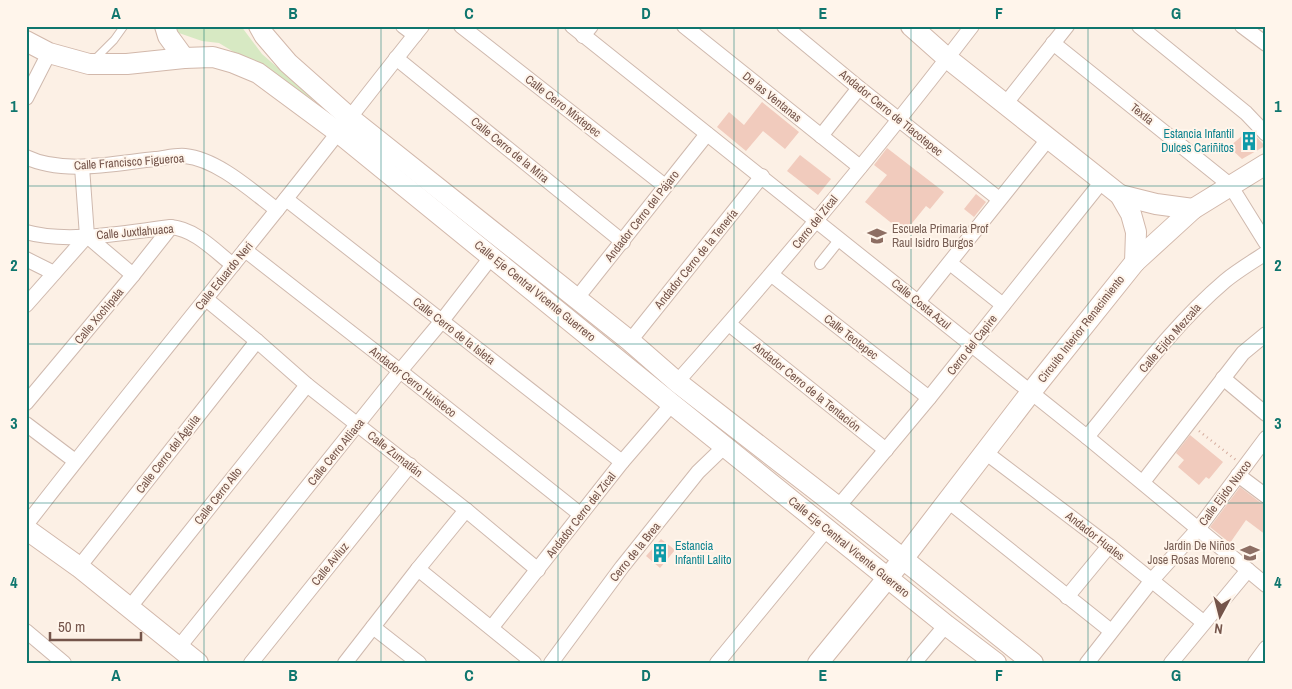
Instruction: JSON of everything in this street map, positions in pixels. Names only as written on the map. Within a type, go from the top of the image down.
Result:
[{"type":"main road","points":[[165,26],[168,36],[184,58]]},
{"type":"main road","name":"Calle Eje Central Vicente Guerrero","points":[[259,26],[288,64],[344,125],[492,256],[672,404],[946,625],[996,663]]},
{"type":"main road","points":[[911,26],[948,58],[1120,195],[1131,214],[1136,232],[1135,262]]},
{"type":"main road","name":"Calle Eje Central Vicente Guerrero","points":[[26,41],[49,53],[89,64],[127,64],[213,57],[258,73],[344,125],[577,298],[677,382],[838,507],[1033,663]]},
{"type":"main road","name":"Circuito Interior Renacimiento","points":[[818,663],[888,578],[1031,392],[1135,262],[1193,209],[1266,164]]},
{"type":"main road","points":[[1120,195],[1156,204],[1193,209]]},
{"type":"main road","points":[[26,529],[79,567],[198,663]]},
{"type":"street","points":[[403,26],[419,31]]},
{"type":"street","name":"Calle Cerro Mixtepec","points":[[461,26],[665,186]]},
{"type":"street","name":"Calle Costa Azul","points":[[572,26],[588,31],[707,134],[972,344],[1266,585]]},
{"type":"street","name":"De las Ventanas","points":[[684,26],[860,167]]},
{"type":"street","name":"Andador Cerro de Tlacotepec","points":[[784,26],[999,199]]},
{"type":"street","name":"Cerro del Zical","points":[[677,382],[772,275],[972,26]]},
{"type":"street","points":[[1006,103],[1067,26]]},
{"type":"street","points":[[1139,26],[1246,113],[1266,134]]},
{"type":"street","points":[[1242,26],[1266,44]]},
{"type":"street","name":"Calle Eduardo Neri","points":[[26,525],[419,31]]},
{"type":"street","name":"Textla","points":[[1053,43],[1230,186],[1266,243]]},
{"type":"street","points":[[26,98],[49,53]]},
{"type":"street","name":"Calle Cerro de la Mira","points":[[396,58],[623,242]]},
{"type":"street","points":[[821,136],[859,88]]},
{"type":"street","name":"Andador Cerro del Pájaro","points":[[577,298],[707,134]]},
{"type":"street","points":[[918,302],[1049,138]]},
{"type":"street","name":"Calle Francisco Figueroa","points":[[26,157],[32,160],[60,165],[82,167],[185,156],[208,162],[281,204]]},
{"type":"street","points":[[82,167],[87,236],[133,275]]},
{"type":"street","name":"Andador Cerro de la Tenería","points":[[630,341],[762,176]]},
{"type":"street","name":"Cerro del Capire","points":[[838,507],[930,398],[1103,180]]},
{"type":"street","name":"Calle Cerro de la Isleta","points":[[281,204],[442,322],[622,462]]},
{"type":"street","name":"Calle Xochipala","points":[[26,403],[171,227]]},
{"type":"street","name":"Calle Juxtlahuaca","points":[[26,232],[43,237],[87,236],[179,227],[190,232],[233,265]]},
{"type":"street","points":[[26,305],[87,236]]},
{"type":"street","points":[[820,264],[840,239]]},
{"type":"street","name":"Andador Cerro Huisteco","points":[[245,250],[580,514]]},
{"type":"street","name":"Calle Ejido Mezcala","points":[[1087,437],[1168,339],[1201,303],[1226,280],[1266,253]]},
{"type":"street","name":"Calle Cerro Atliaca","points":[[179,646],[400,371],[442,322],[492,256]]},
{"type":"street","points":[[26,259],[54,273]]},
{"type":"street","points":[[950,263],[1003,305]]},
{"type":"street","name":"Calle Teotepec","points":[[772,275],[930,398]]},
{"type":"street","name":"Calle Zumatlán","points":[[206,299],[307,385],[410,465],[538,570]]},
{"type":"street","name":"Andador Cerro de la Tentación","points":[[729,324],[886,450]]},
{"type":"street","points":[[1142,482],[1243,353],[1266,334]]},
{"type":"street","name":"Calle Cerro del Águila","points":[[79,567],[257,341]]},
{"type":"street","points":[[1223,378],[1266,414]]},
{"type":"street","name":"Calle Cerro Alto","points":[[130,608],[307,385]]},
{"type":"street","name":"Andador Cerro del Zical","points":[[492,627],[580,514],[672,404]]},
{"type":"street","points":[[26,424],[75,462]]},
{"type":"street","name":"Calle Ejido Nuxco","points":[[1087,663],[1152,580],[1198,528],[1266,438]]},
{"type":"street","name":"Cerro de la Brea","points":[[551,663],[622,567],[698,472],[725,446]]},
{"type":"street","name":"Andador Huales","points":[[985,452],[1109,546],[1203,622]]},
{"type":"street","name":"Calle Aviluz","points":[[251,663],[410,465]]},
{"type":"street","points":[[1242,471],[1266,496]]},
{"type":"street","points":[[948,501],[1111,631]]},
{"type":"street","points":[[345,663],[466,510]]},
{"type":"street","points":[[717,663],[827,529]]},
{"type":"street","points":[[1067,597],[1109,546]]},
{"type":"street","points":[[418,569],[492,627],[534,663]]},
{"type":"street","points":[[1171,663],[1248,570]]},
{"type":"street","points":[[914,663],[946,625]]},
{"type":"street","points":[[372,627],[416,662]]},
{"type":"street","points":[[26,631],[64,663]]},
{"type":"street","points":[[1257,662],[1266,648]]},
{"type":"lane","points":[[89,64],[114,40],[124,26]]},
{"type":"path","points":[[1188,422],[1242,471]]},
{"type":"green space","points":[[174,26],[241,26],[262,54],[318,103],[219,43],[202,41],[176,32]]},
{"type":"building","points":[[762,102],[799,132],[785,149],[763,131],[746,151],[717,127],[729,112],[744,125]]},
{"type":"building","name":"Estancia Infantil Dulces Cariñitos","points":[[1251,131],[1265,146],[1242,159],[1229,147]]},
{"type":"building","points":[[887,148],[944,192],[930,209],[926,206],[904,233],[865,202],[887,175],[874,165]]},
{"type":"building","points":[[800,155],[831,179],[818,195],[787,171]]},
{"type":"building","points":[[976,194],[986,202],[974,217],[964,209]]},
{"type":"building","points":[[1190,435],[1223,462],[1209,479],[1206,477],[1199,485],[1178,467],[1184,460],[1176,453]]},
{"type":"building","points":[[1240,487],[1266,505],[1266,535],[1246,520],[1230,543],[1210,527]]},
{"type":"building","name":"Estancia Infantil Lalito","points":[[661,539],[675,550],[660,568],[646,556]]},
{"type":"place","name":"Estancia Infantil Dulces Cariñitos","points":[[1249,141]]},
{"type":"place","name":"Escuela Primaria Prof Raul Isidro Burgos","points":[[877,236]]},
{"type":"place","name":"Estancia Infantil Lalito","points":[[660,553]]},
{"type":"place","name":"Jardin De Niños Jose Rosas Moreno","points":[[1250,553]]}]
